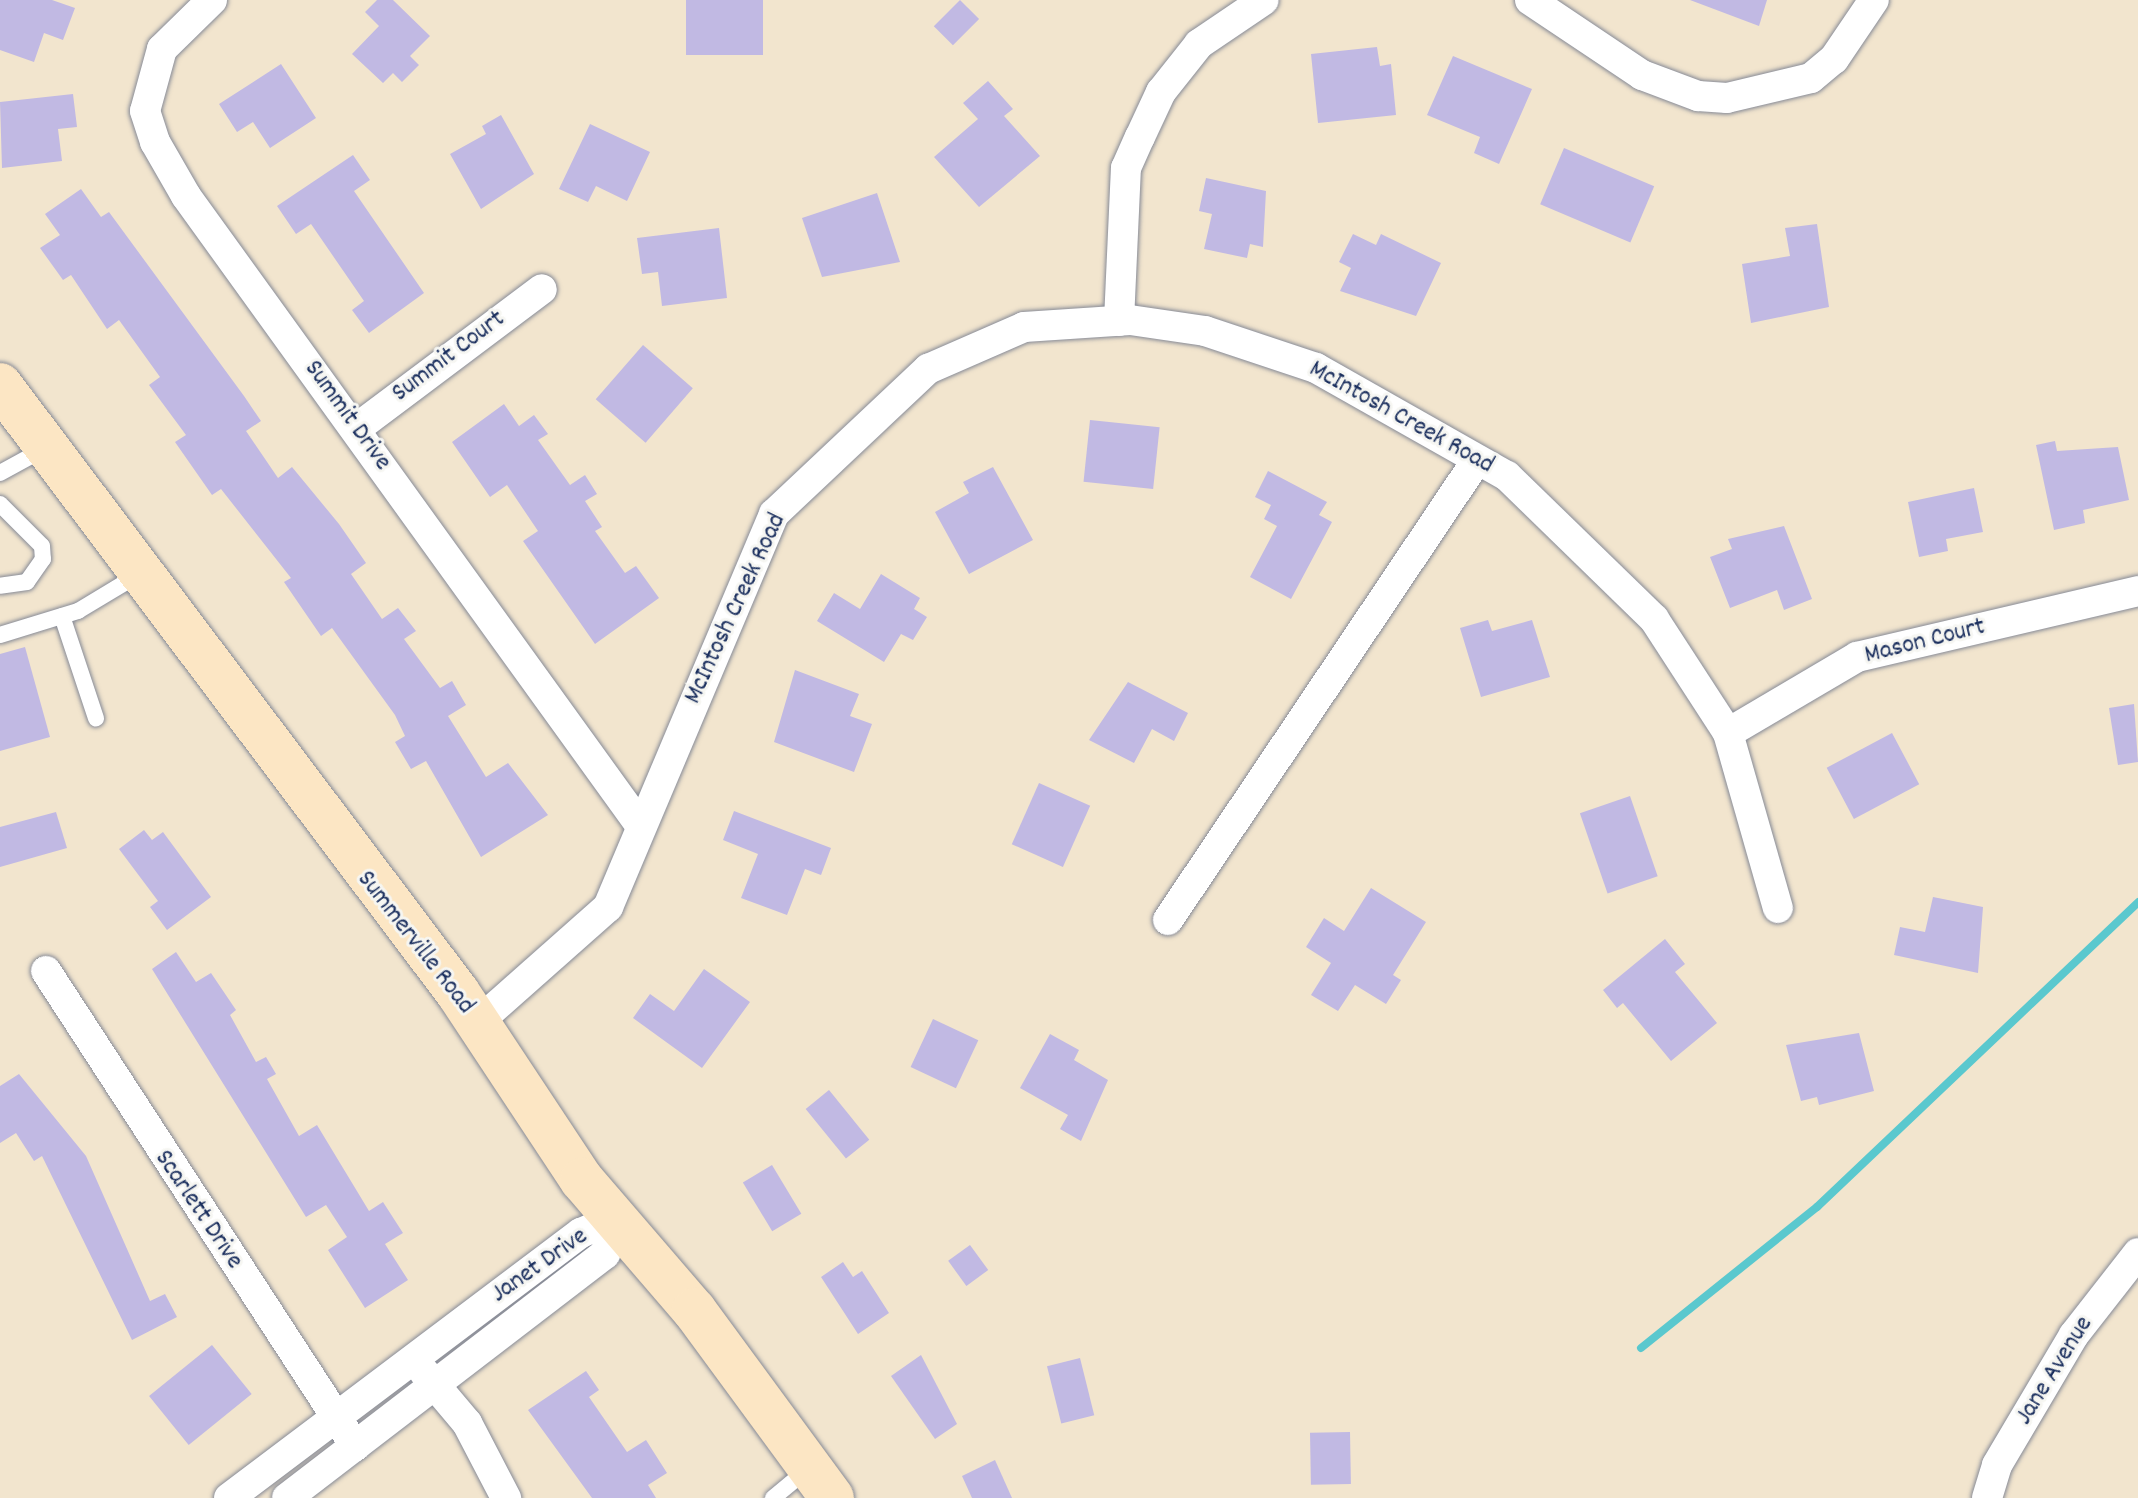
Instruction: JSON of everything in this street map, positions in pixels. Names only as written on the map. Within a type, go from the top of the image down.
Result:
[{"type":"main road","name":"Summerville Road","points":[[0,385],[138,575],[477,1023],[582,1180],[617,1217],[821,1482]]},
{"type":"street","name":"Summit Drive","points":[[212,0],[162,49],[145,111],[155,142],[186,196],[357,428],[640,825]]},
{"type":"street","points":[[1119,321],[1126,168],[1145,126],[1199,44],[1264,0]]},
{"type":"street","points":[[1530,0],[1642,75],[1727,98],[1811,78],[1834,59],[1874,0]]},
{"type":"street","name":"Summit Court","points":[[357,428],[542,289]]},
{"type":"street","name":"McIntosh Creek Road","points":[[477,1023],[608,907],[640,825],[774,514],[928,369],[1024,327],[1119,321],[1205,331],[1316,368],[1475,463],[1507,476],[1654,619],[1728,733],[1778,908]]},
{"type":"street","points":[[1168,920],[1475,463]]},
{"type":"street","name":"Mason Court","points":[[1728,733],[1857,657],[2138,591]]},
{"type":"street","name":"Scarlett Drive","points":[[46,971],[355,1446]]},
{"type":"street","name":"Janet Drive","points":[[229,1498],[581,1233],[617,1217]]},
{"type":"street","name":"Janet Drive","points":[[287,1498],[605,1254],[617,1217]]},
{"type":"street","name":"Jane Avenue","points":[[1987,1498],[1997,1465],[2074,1335],[2138,1253]]},
{"type":"street","points":[[413,1358],[467,1423],[506,1498]]},
{"type":"lane","points":[[0,473],[46,448]]},
{"type":"lane","points":[[0,504],[42,546],[43,559],[27,582],[0,586]]},
{"type":"lane","points":[[0,635],[62,616],[138,575]]},
{"type":"lane","points":[[62,616],[96,718]]},
{"type":"lane","points":[[773,1498],[821,1482]]},
{"type":"building","points":[[0,0],[52,0],[75,8],[63,40],[44,33],[34,62],[0,50]]},
{"type":"building","points":[[377,0],[393,0],[430,36],[410,56],[419,65],[402,82],[393,73],[383,83],[352,54],[379,26],[365,12]]},
{"type":"building","points":[[686,0],[763,0],[763,55],[686,55]]},
{"type":"building","points":[[960,0],[979,19],[953,45],[934,26]]},
{"type":"building","points":[[1690,0],[1767,0],[1759,26]]},
{"type":"building","points":[[1377,47],[1380,66],[1391,64],[1396,115],[1318,123],[1311,54]]},
{"type":"building","points":[[1453,56],[1532,89],[1499,164],[1474,153],[1480,137],[1427,115]]},
{"type":"building","points":[[281,64],[316,118],[270,148],[253,122],[237,132],[219,104]]},
{"type":"building","points":[[988,81],[1013,109],[1004,116],[1040,156],[979,207],[934,157],[978,119],[963,103]]},
{"type":"building","points":[[73,94],[77,127],[58,129],[62,161],[2,168],[0,102]]},
{"type":"building","points":[[501,115],[534,174],[481,209],[450,154],[486,134],[482,126]]},
{"type":"building","points":[[590,124],[650,152],[627,201],[596,186],[588,202],[559,189]]},
{"type":"building","points":[[1564,148],[1654,186],[1630,242],[1540,204]]},
{"type":"building","points":[[353,155],[370,180],[354,191],[424,293],[369,333],[352,310],[364,301],[311,224],[296,234],[277,206]]},
{"type":"building","points":[[1206,178],[1266,191],[1263,247],[1250,244],[1247,258],[1204,249],[1212,214],[1199,211]]},
{"type":"building","points":[[81,189],[101,217],[109,212],[244,396],[261,421],[246,431],[278,478],[292,467],[339,524],[366,563],[351,574],[382,619],[398,608],[416,631],[404,639],[440,688],[452,681],[466,705],[448,716],[486,777],[508,763],[548,815],[481,857],[426,761],[411,769],[395,742],[405,736],[395,715],[332,628],[321,636],[284,582],[291,578],[221,489],[212,495],[175,442],[186,435],[149,385],[160,377],[119,320],[107,329],[71,275],[63,280],[40,248],[60,235],[45,214]]},
{"type":"building","points":[[877,193],[900,262],[822,277],[802,218]]},
{"type":"building","points":[[1817,224],[1829,307],[1751,323],[1742,264],[1790,256],[1785,228]]},
{"type":"building","points":[[719,228],[727,298],[662,306],[658,272],[642,274],[637,238]]},
{"type":"building","points":[[1353,234],[1376,245],[1381,234],[1441,263],[1416,316],[1340,291],[1351,268],[1339,262]]},
{"type":"building","points":[[643,345],[693,388],[646,443],[596,399]]},
{"type":"building","points":[[504,404],[519,426],[534,415],[548,434],[538,440],[570,485],[585,475],[597,494],[585,501],[602,527],[595,531],[625,573],[636,566],[659,598],[595,644],[523,541],[538,531],[507,485],[490,497],[452,442]]},
{"type":"building","points":[[1090,420],[1160,427],[1153,489],[1084,482]]},
{"type":"building","points":[[2055,441],[2057,451],[2118,447],[2129,500],[2083,510],[2085,523],[2054,530],[2036,445]]},
{"type":"building","points":[[993,467],[1033,540],[969,574],[935,512],[969,493],[963,482]]},
{"type":"building","points":[[1268,471],[1327,502],[1319,515],[1332,522],[1291,599],[1250,577],[1277,526],[1264,519],[1271,505],[1255,497]]},
{"type":"building","points":[[1974,488],[1983,532],[1946,539],[1948,551],[1919,557],[1908,502]]},
{"type":"building","points":[[1784,526],[1812,599],[1784,610],[1777,590],[1730,608],[1710,557],[1732,549],[1728,539]]},
{"type":"building","points":[[881,574],[920,598],[914,609],[927,617],[913,640],[901,634],[884,662],[817,621],[834,593],[860,609]]},
{"type":"building","points":[[1488,620],[1492,631],[1532,620],[1550,677],[1481,697],[1460,628]]},
{"type":"building","points":[[25,647],[50,737],[0,751],[0,654]]},
{"type":"building","points":[[795,670],[859,694],[850,716],[872,724],[854,772],[774,742]]},
{"type":"building","points":[[1128,682],[1188,713],[1174,741],[1152,729],[1134,763],[1089,740]]},
{"type":"building","points":[[2134,704],[2138,762],[2118,765],[2109,708]]},
{"type":"building","points":[[1892,733],[1919,784],[1854,819],[1827,768]]},
{"type":"building","points":[[1039,783],[1090,806],[1063,867],[1012,844]]},
{"type":"building","points":[[1630,796],[1658,876],[1608,894],[1580,813]]},
{"type":"building","points":[[734,811],[831,848],[821,875],[805,869],[787,915],[741,898],[758,854],[723,840]]},
{"type":"building","points":[[56,812],[67,848],[0,867],[0,827]]},
{"type":"building","points":[[144,830],[152,840],[163,832],[211,897],[167,930],[150,907],[158,901],[119,849]]},
{"type":"building","points":[[1371,888],[1426,922],[1393,975],[1401,980],[1386,1004],[1355,985],[1338,1011],[1311,995],[1331,963],[1306,947],[1324,918],[1344,931]]},
{"type":"building","points":[[1933,897],[1983,907],[1978,973],[1894,955],[1900,927],[1925,932]]},
{"type":"building","points":[[1665,939],[1685,964],[1675,972],[1717,1023],[1671,1061],[1623,1003],[1617,1008],[1603,990]]},
{"type":"building","points":[[176,952],[196,982],[211,973],[236,1010],[230,1015],[256,1062],[266,1057],[276,1074],[267,1079],[299,1136],[317,1125],[369,1211],[383,1202],[403,1233],[385,1244],[408,1280],[365,1308],[328,1250],[347,1237],[326,1205],[306,1217],[152,969]]},
{"type":"building","points":[[704,969],[750,1002],[702,1068],[633,1018],[650,994],[674,1011]]},
{"type":"building","points":[[933,1019],[978,1040],[956,1088],[911,1067]]},
{"type":"building","points":[[1859,1033],[1874,1091],[1819,1105],[1817,1097],[1801,1101],[1786,1045]]},
{"type":"building","points":[[1050,1034],[1079,1050],[1074,1060],[1108,1080],[1081,1141],[1060,1129],[1068,1115],[1020,1088]]},
{"type":"building","points":[[19,1074],[86,1156],[150,1301],[165,1294],[177,1317],[132,1340],[42,1156],[34,1161],[16,1133],[0,1143],[0,1086]]},
{"type":"building","points":[[829,1090],[869,1140],[846,1159],[806,1109]]},
{"type":"building","points":[[772,1165],[801,1214],[772,1231],[743,1183]]},
{"type":"building","points":[[970,1245],[988,1270],[966,1286],[948,1261]]},
{"type":"building","points":[[843,1262],[853,1277],[862,1271],[889,1313],[858,1334],[821,1277]]},
{"type":"building","points":[[212,1345],[252,1394],[189,1445],[149,1396]]},
{"type":"building","points":[[921,1355],[957,1424],[935,1439],[891,1376]]},
{"type":"building","points":[[1080,1358],[1094,1415],[1061,1423],[1047,1366]]},
{"type":"building","points":[[586,1371],[599,1390],[589,1397],[627,1452],[646,1440],[667,1473],[648,1485],[656,1498],[592,1498],[528,1410]]},
{"type":"building","points":[[1350,1432],[1351,1484],[1311,1485],[1310,1433]]},
{"type":"building","points":[[995,1460],[1012,1498],[972,1498],[962,1476]]},
{"type":"waterway","points":[[1641,1348],[1817,1207],[2138,902]]}]
